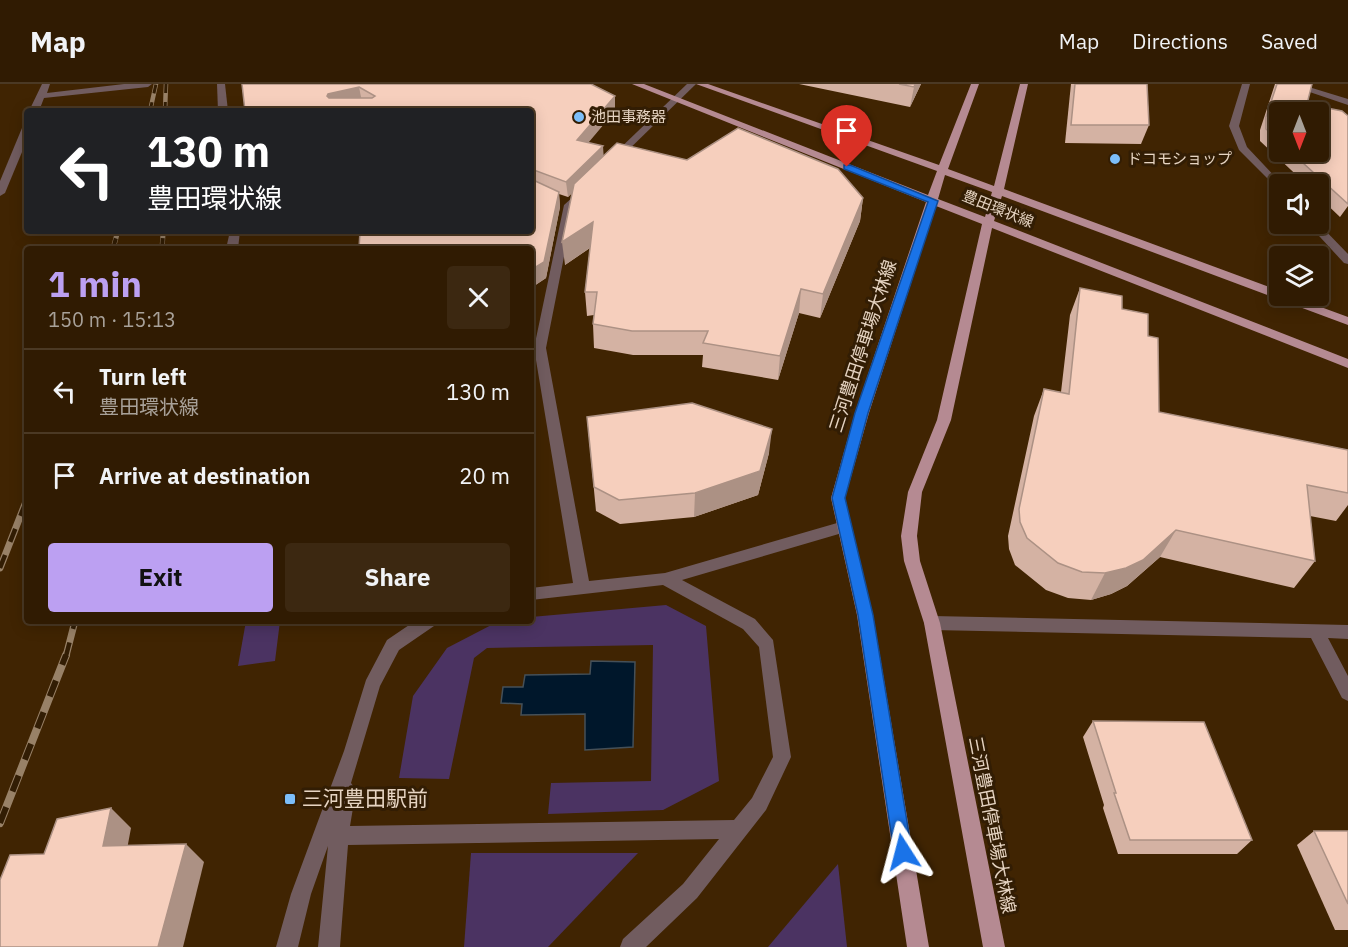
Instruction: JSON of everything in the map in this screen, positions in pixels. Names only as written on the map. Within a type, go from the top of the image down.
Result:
[{"type":"main road","name":"豊田環状線","points":[[636,84],[1348,364]]},
{"type":"main road","name":"豊田環状線","points":[[700,84],[942,170],[1269,291]]},
{"type":"main road","name":"三河豊田停車場大林線","points":[[918,947],[865,615],[838,498],[861,413],[942,170],[975,84]]},
{"type":"main road","name":"三河豊田停車場大林線","points":[[994,947],[932,623],[912,561],[909,536],[915,492],[944,420],[988,223],[999,192],[1011,128],[1024,84]]},
{"type":"main road","name":"豊田環状線","points":[[1309,306],[1348,321]]},
{"type":"street","points":[[35,108],[46,84]]},
{"type":"street","points":[[40,96],[148,84]]},
{"type":"street","points":[[221,84],[223,108]]},
{"type":"street","points":[[610,164],[692,84]]},
{"type":"street","points":[[1246,84],[1234,126],[1242,148],[1269,176]]},
{"type":"street","points":[[1290,84],[1348,102]]},
{"type":"street","points":[[0,193],[24,135]]},
{"type":"street","points":[[582,588],[535,349],[564,203],[594,180]]},
{"type":"street","points":[[1322,234],[1348,261]]},
{"type":"street","points":[[534,594],[665,579],[844,527]]},
{"type":"street","points":[[631,947],[690,891],[759,804],[782,757],[767,645],[749,624],[665,579]]},
{"type":"street","points":[[932,623],[1348,632]]},
{"type":"street","points":[[287,947],[301,894],[353,752],[372,685],[393,645],[424,624]]},
{"type":"street","points":[[1316,632],[1348,693]]},
{"type":"street","points":[[329,947],[339,836],[353,752]]},
{"type":"street","points":[[339,836],[739,829]]},
{"type":"shaded area","points":[[666,605],[706,626],[719,781],[663,810],[548,814],[551,783],[651,781],[653,645],[487,648],[474,658],[449,779],[399,778],[413,696],[447,648],[493,624],[534,624],[534,617]]},
{"type":"shaded area","points":[[245,624],[280,624],[275,661],[238,666]]},
{"type":"shaded area","points":[[471,853],[638,853],[548,947],[464,947]]},
{"type":"shaded area","points":[[838,864],[847,947],[768,947]]},
{"type":"water","points":[[591,661],[635,662],[633,747],[585,750],[585,714],[521,715],[522,704],[501,703],[503,687],[523,687],[525,675],[590,674]]},
{"type":"building","points":[[242,84],[591,84],[615,96],[577,140],[603,146],[566,182],[534,170],[534,108],[245,108]],"holes":[[[359,87],[375,96],[372,98],[329,98],[327,96]]]},
{"type":"building","points":[[899,84],[915,84],[914,87]]},
{"type":"building","points":[[1075,84],[1147,84],[1149,125],[1071,125]]},
{"type":"building","points":[[1277,84],[1312,84],[1308,102],[1271,102]]},
{"type":"building","points":[[1269,108],[1269,132],[1266,129]]},
{"type":"building","points":[[1329,108],[1342,111],[1348,116],[1348,204],[1329,187],[1329,174],[1315,174],[1302,162],[1329,162]]},
{"type":"building","points":[[738,128],[838,169],[863,198],[823,294],[801,289],[780,356],[703,343],[708,331],[632,331],[593,324],[597,292],[585,292],[593,222],[562,242],[574,184],[617,143],[687,160]]},
{"type":"building","points":[[534,180],[559,192],[544,262],[534,268],[534,246],[359,246],[360,234],[534,234]]},
{"type":"building","points":[[1080,288],[1122,296],[1122,309],[1148,314],[1148,336],[1158,338],[1159,412],[1348,450],[1348,493],[1307,485],[1315,561],[1176,530],[1143,560],[1126,568],[1105,573],[1082,572],[1058,563],[1027,538],[1020,522],[1019,509],[1044,389],[1069,394]]},
{"type":"building","points":[[692,403],[772,429],[760,471],[695,493],[619,500],[594,487],[587,417]]},
{"type":"building","points":[[1093,721],[1204,722],[1252,840],[1130,840]]},
{"type":"building","points":[[111,808],[103,846],[186,844],[158,947],[0,947],[0,880],[10,855],[44,854],[57,819]]},
{"type":"building","points":[[1314,831],[1348,831],[1348,904]]},
{"type":"railway","points":[[151,108],[156,84]]},
{"type":"railway","points":[[165,108],[166,84]]},
{"type":"railway","points":[[114,246],[117,234]]},
{"type":"railway","points":[[162,246],[163,234]]},
{"type":"railway","points":[[0,568],[24,507]]},
{"type":"railway","points":[[66,656],[74,624]]},
{"type":"railway","points":[[0,823],[66,655]]},
{"type":"place","name":"池田事務器","points":[[579,117]]},
{"type":"place","name":"ドコモショップ","points":[[1115,159]]},
{"type":"place","name":"三河豊田駅前","points":[[290,799]]},
{"type":"route","points":[[847,167],[933,201],[861,413],[838,498],[865,615],[903,852]]}]
